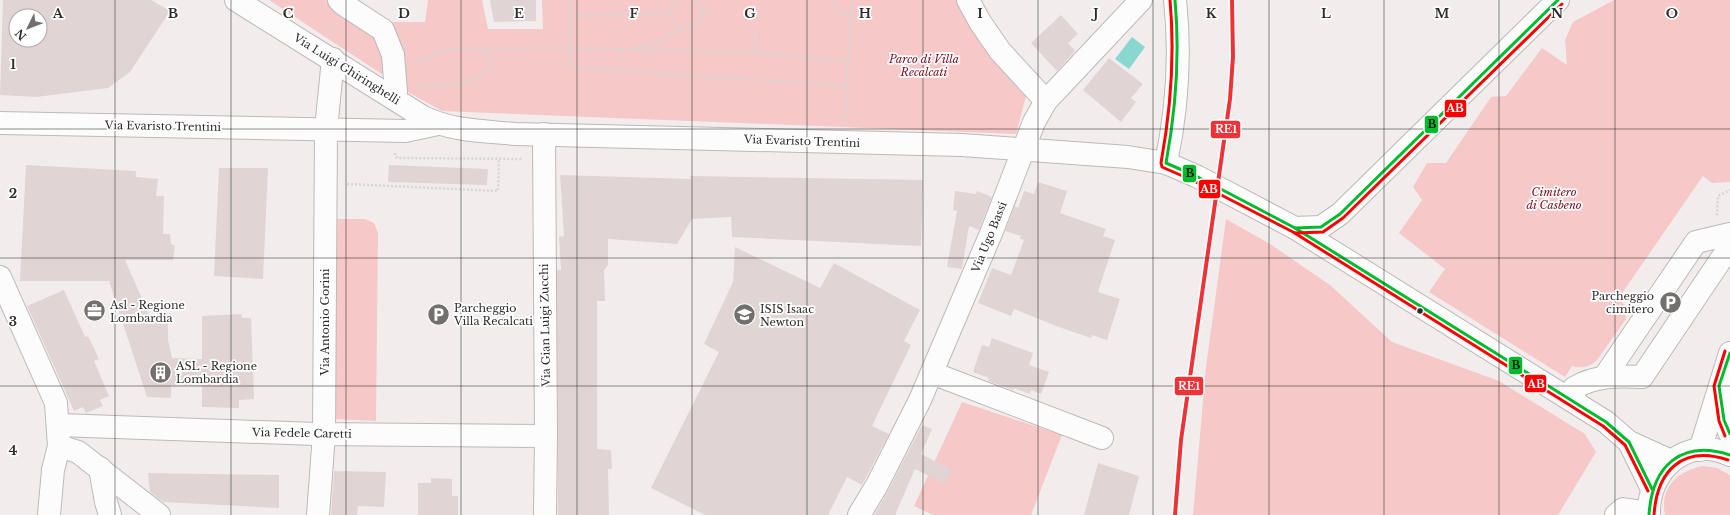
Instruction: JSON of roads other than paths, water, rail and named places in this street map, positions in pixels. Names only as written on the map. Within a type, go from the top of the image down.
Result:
[{"type":"street","name":"Via Luigi Ghiringhelli","points":[[236,0],[333,59],[423,117],[438,124]]},
{"type":"street","points":[[339,0],[342,4],[383,30],[393,56],[396,92]]},
{"type":"street","points":[[968,0],[980,22],[1000,51],[1046,101]]},
{"type":"street","name":"Via Ugo Bassi","points":[[859,515],[877,485],[932,373],[1024,150],[1034,122],[1046,101],[1141,0]]},
{"type":"street","points":[[1166,163],[1176,102],[1178,50],[1175,0]]},
{"type":"street","points":[[1295,228],[1321,227],[1340,214],[1558,0]]},
{"type":"street","name":"Via Antonio Gorini","points":[[318,515],[324,434],[326,129],[333,59]]},
{"type":"street","name":"Via Evaristo Trentini","points":[[0,123],[405,131],[438,124],[456,129],[515,134],[947,145],[1128,157],[1166,163],[1196,176],[1295,228],[1606,422],[1629,442]]},
{"type":"street","name":"Via Gian Luigi Zucchi","points":[[544,134],[546,436],[545,515]]},
{"type":"street","points":[[1606,376],[1696,242],[1726,226]]},
{"type":"street","points":[[1576,403],[1573,395],[1574,388],[1584,382],[1606,376],[1642,377],[1730,246]]},
{"type":"street","points":[[0,277],[6,307],[56,403],[59,436],[53,470],[49,515]]},
{"type":"street","points":[[1700,450],[1730,353]]},
{"type":"street","points":[[932,373],[1102,438]]},
{"type":"street","points":[[1719,386],[1724,420],[1730,434]]},
{"type":"street","name":"Via Fedele Caretti","points":[[59,436],[324,434],[546,436]]},
{"type":"street","points":[[59,436],[159,515]]},
{"type":"street","points":[[1629,442],[1671,461]]},
{"type":"street","points":[[1629,442],[1652,489]]},
{"type":"street","points":[[1616,515],[1623,509],[1649,514],[1652,489],[1660,472],[1671,461],[1684,454],[1700,450],[1722,451],[1730,456]]},
{"type":"street","points":[[100,468],[106,502],[110,515]]},
{"type":"water","points":[[1132,37],[1145,47],[1129,69],[1115,59]]},
{"type":"place","name":"Parcheggio cimitero","points":[[1670,302]]},
{"type":"place","name":"Asl - Regione Lombardia","points":[[95,311]]},
{"type":"place","name":"Parcheggio Villa Recalcati","points":[[438,314]]},
{"type":"place","name":"ISIS Isaac Newton","points":[[745,315]]},
{"type":"place","name":"ASL - Regione Lombardia","points":[[161,372]]},
{"type":"park label","name":"Parco di Villa Recalcati","points":[[924,65]]},
{"type":"park label","name":"Cimitero di Casbeno","points":[[1554,198]]}]
